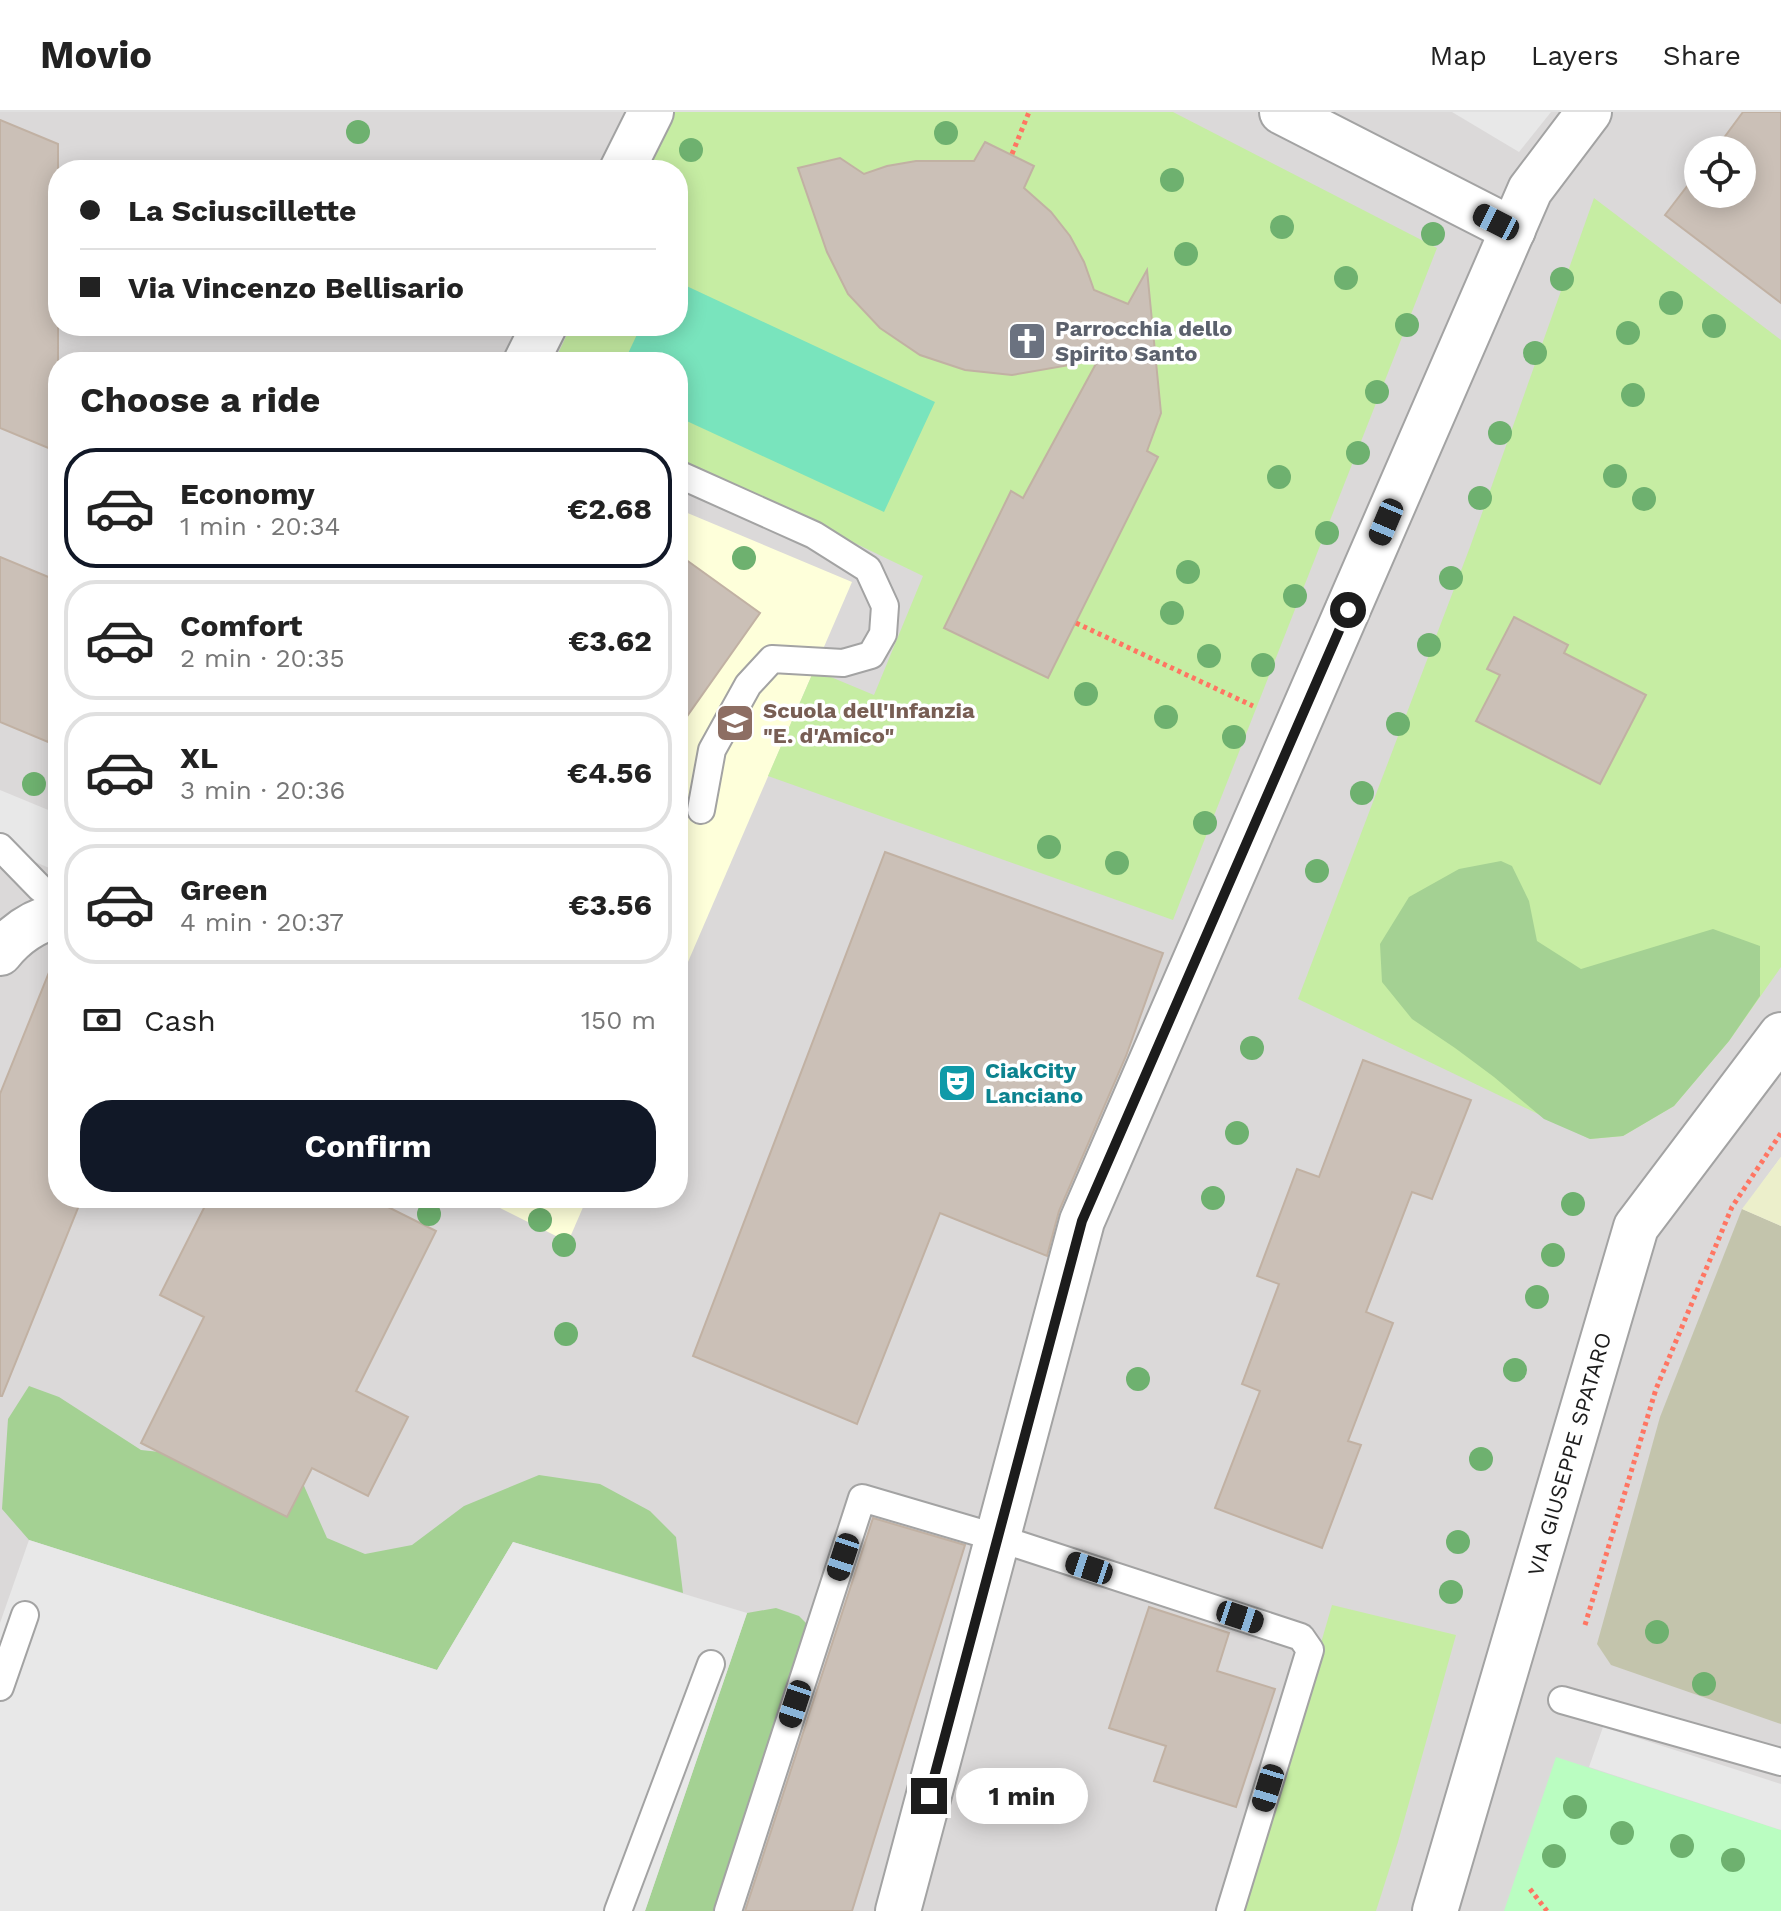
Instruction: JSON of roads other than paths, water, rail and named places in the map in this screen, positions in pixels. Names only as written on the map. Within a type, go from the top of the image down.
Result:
[{"type":"street","points":[[627,160],[651,112]]},
{"type":"street","points":[[1282,112],[1513,230]]},
{"type":"street","points":[[898,1911],[1082,1221],[1530,190],[1574,117]]},
{"type":"street","points":[[0,953],[18,934],[48,919]]},
{"type":"street","name":"VIA GIUSEPPE SPATARO","points":[[1435,1911],[1636,1227],[1781,1035]]},
{"type":"lane","points":[[688,478],[814,535],[868,569],[885,606],[883,634],[871,655],[843,663],[772,659],[748,685],[712,750],[701,810]]},
{"type":"lane","points":[[0,847],[48,894]]},
{"type":"lane","points":[[728,1911],[862,1498],[998,1538],[1301,1637],[1310,1650],[1230,1911]]},
{"type":"lane","points":[[0,1687],[25,1615]]},
{"type":"lane","points":[[618,1911],[711,1664]]},
{"type":"lane","points":[[1562,1700],[1781,1762]]},
{"type":"place","name":"Parrocchia dello Spirito Santo","points":[[1027,341]]},
{"type":"place","name":"Scuola dell'Infanzia \"E. d'Amico\"","points":[[735,723]]},
{"type":"place","name":"CiakCity Lanciano","points":[[957,1083]]}]
